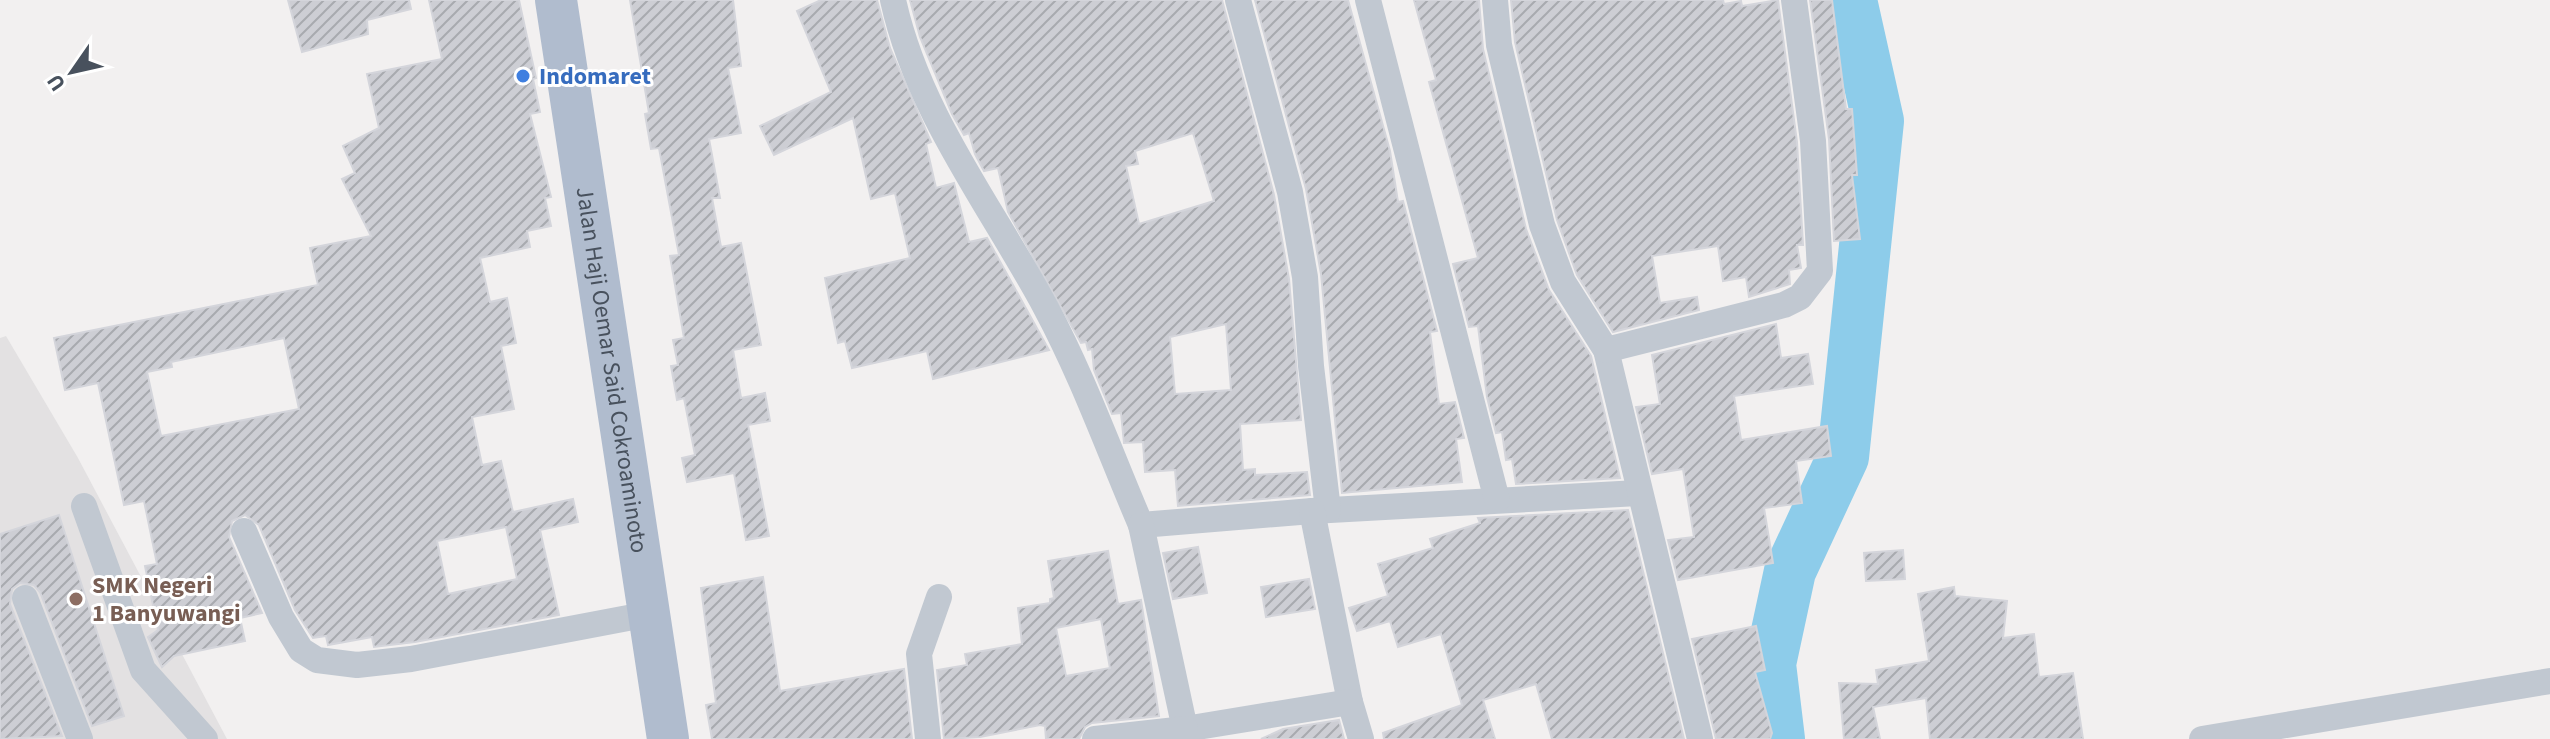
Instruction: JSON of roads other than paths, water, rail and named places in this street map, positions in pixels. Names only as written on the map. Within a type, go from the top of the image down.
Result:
[{"type":"main road","name":"Jalan Haji Oemar Said Cokroaminoto","points":[[556,0],[668,739]]},
{"type":"street","points":[[893,0],[919,83],[936,121],[1049,312],[1141,525],[1185,729]]},
{"type":"street","points":[[1238,0],[1290,192],[1300,248],[1320,510],[1350,702],[1361,739]]},
{"type":"street","points":[[1368,0],[1497,500]]},
{"type":"street","points":[[1495,0],[1499,45],[1542,225],[1563,282],[1606,350],[1638,493],[1668,595],[1700,739]]},
{"type":"street","points":[[1606,350],[1784,305],[1800,297],[1820,271],[1813,141],[1794,0]]},
{"type":"street","points":[[1141,525],[1320,510],[1638,493]]},
{"type":"street","points":[[84,506],[143,670],[205,739]]},
{"type":"street","points":[[244,531],[281,617],[301,650],[317,660],[357,665],[411,659],[649,614]]},
{"type":"street","points":[[928,739],[919,654],[939,597]]},
{"type":"street","points":[[25,598],[80,739]]},
{"type":"street","points":[[2202,739],[2550,681]]},
{"type":"street","points":[[1095,739],[1185,729],[1350,702]]},
{"type":"waterway","points":[[1779,739],[1770,664],[1790,571],[1843,457],[1878,121],[1851,0]]},
{"type":"place","name":"Indomaret","points":[[523,76]]},
{"type":"place","name":"SMK Negeri 1 Banyuwangi","points":[[76,599]]}]
